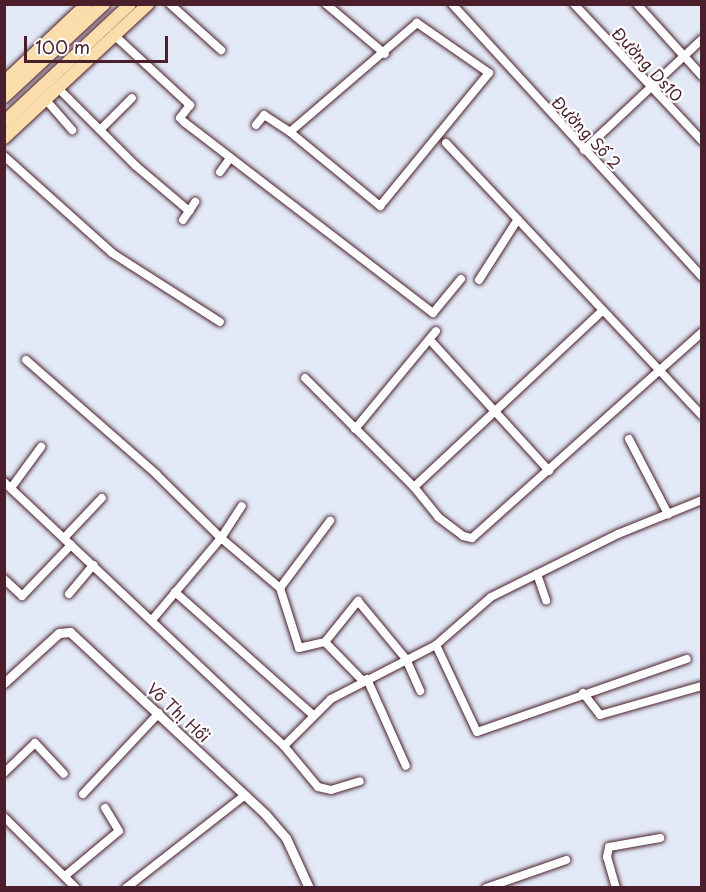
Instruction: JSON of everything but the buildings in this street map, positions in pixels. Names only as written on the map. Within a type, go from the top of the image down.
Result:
[{"type":"highway","points":[[4,82],[87,4]]},
{"type":"highway","points":[[4,98],[104,4]]},
{"type":"highway","points":[[4,122],[130,4]]},
{"type":"highway","points":[[4,138],[148,4]]},
{"type":"street","points":[[170,4],[221,50]]},
{"type":"street","points":[[326,4],[384,54]]},
{"type":"street","name":"Đường Số 2","points":[[452,4],[702,277]]},
{"type":"street","name":"Đường Ds10","points":[[574,4],[702,141]]},
{"type":"street","points":[[637,4],[702,76]]},
{"type":"street","points":[[256,125],[264,115],[290,132],[380,206],[489,73],[417,23],[384,54],[290,132]]},
{"type":"street","points":[[106,27],[190,105],[180,118],[433,313],[461,279]]},
{"type":"street","points":[[584,150],[702,39]]},
{"type":"street","points":[[59,89],[189,212]]},
{"type":"street","points":[[100,130],[132,98]]},
{"type":"street","points":[[46,100],[72,130]]},
{"type":"street","points":[[446,143],[702,416]]},
{"type":"street","points":[[4,156],[112,253],[220,322]]},
{"type":"street","points":[[220,171],[230,158]]},
{"type":"street","points":[[183,220],[195,202]]},
{"type":"street","points":[[479,280],[518,219]]},
{"type":"street","points":[[414,487],[602,310]]},
{"type":"street","points":[[355,429],[436,331]]},
{"type":"street","points":[[306,378],[414,487],[438,517],[463,536],[472,538],[702,332]]},
{"type":"street","points":[[429,340],[549,471]]},
{"type":"street","points":[[26,360],[156,474],[221,538],[280,588],[299,648],[325,642],[358,601],[406,659],[420,691]]},
{"type":"street","points":[[629,439],[668,514]]},
{"type":"street","points":[[41,447],[8,485],[284,746],[318,787],[331,789],[360,781]]},
{"type":"street","points":[[64,538],[102,498]]},
{"type":"street","points":[[284,746],[331,699],[436,645],[491,597],[702,500]]},
{"type":"street","points":[[152,620],[221,538],[242,506]]},
{"type":"street","points":[[280,588],[330,521]]},
{"type":"street","points":[[4,579],[22,596],[71,545]]},
{"type":"street","points":[[69,594],[93,565]]},
{"type":"street","points":[[537,574],[546,600]]},
{"type":"street","points":[[174,592],[314,716]]},
{"type":"street","name":"Võ Thị Hồi","points":[[4,683],[59,633],[70,632],[245,795],[286,838],[309,888]]},
{"type":"street","points":[[325,642],[365,680],[406,766]]},
{"type":"street","points":[[436,645],[477,732],[583,693],[687,659]]},
{"type":"street","points":[[583,693],[600,715],[702,686]]},
{"type":"street","points":[[83,794],[159,713]]},
{"type":"street","points":[[4,772],[35,743],[64,774]]},
{"type":"street","points":[[126,888],[245,795]]},
{"type":"street","points":[[65,876],[120,831],[105,808]]},
{"type":"street","points":[[4,817],[76,888]]},
{"type":"street","points":[[616,888],[607,857],[609,847],[660,838]]},
{"type":"street","points":[[486,888],[501,885],[566,860]]}]
